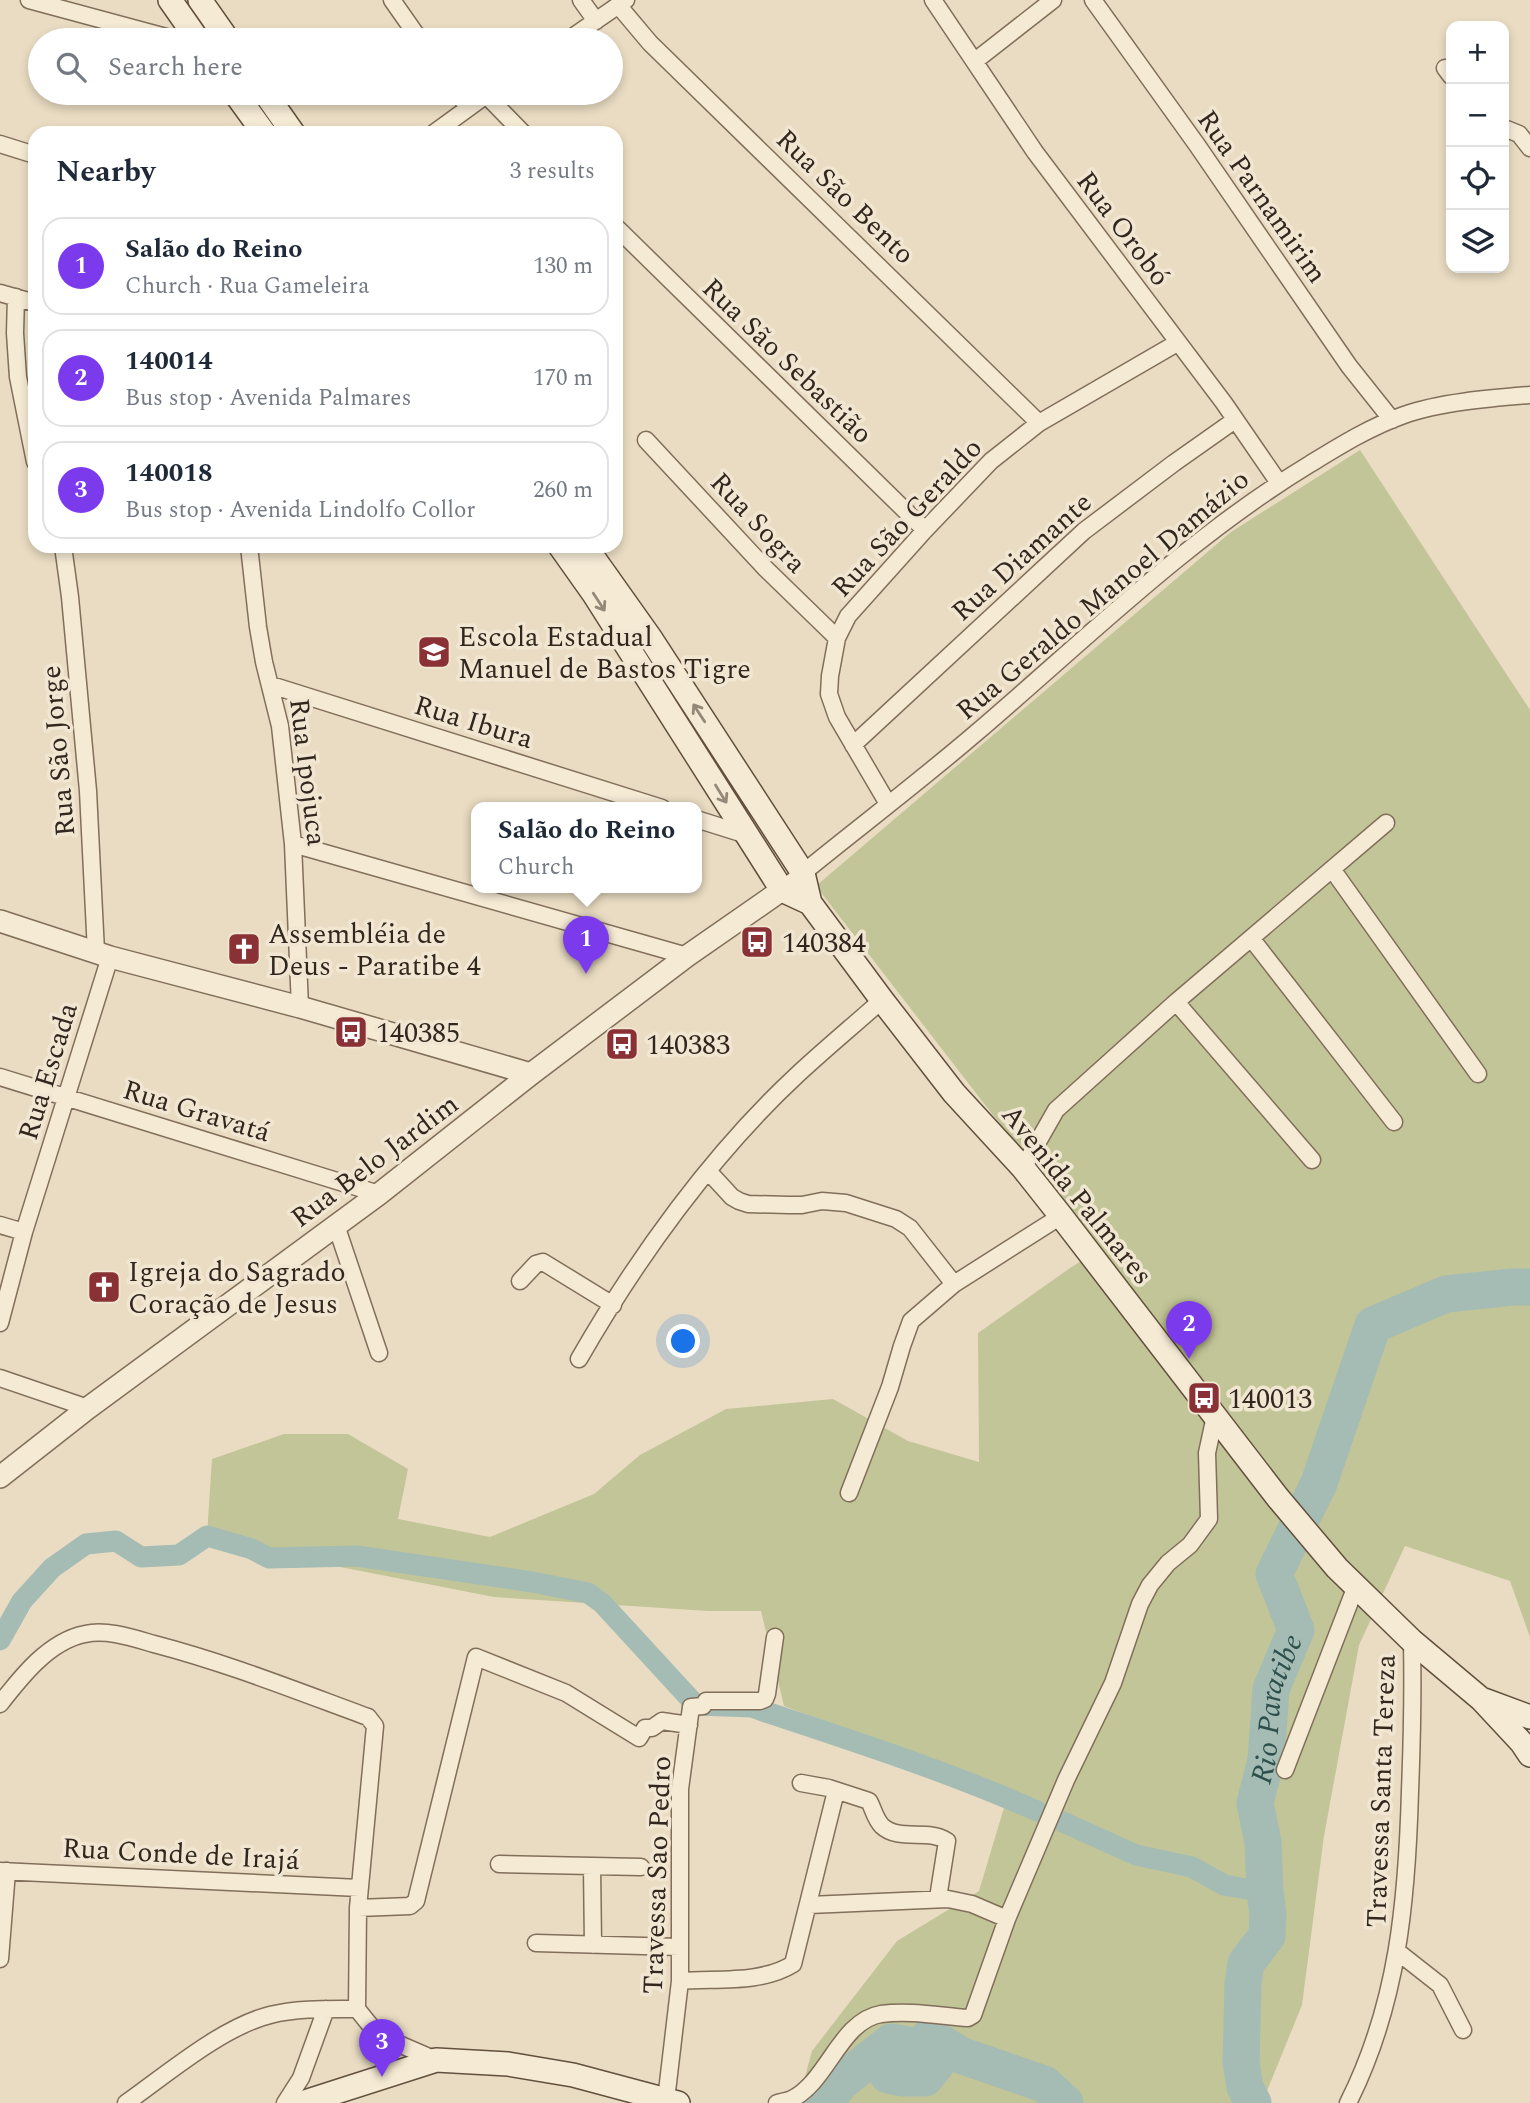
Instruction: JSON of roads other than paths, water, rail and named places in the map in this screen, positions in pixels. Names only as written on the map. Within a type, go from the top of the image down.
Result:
[{"type":"main road","points":[[170,0],[190,28]]},
{"type":"main road","points":[[200,0],[220,28]]},
{"type":"main road","points":[[244,105],[259,126]]},
{"type":"main road","points":[[273,105],[288,126]]},
{"type":"main road","points":[[565,553],[594,594],[782,890]]},
{"type":"main road","name":"Avenida Palmares","points":[[590,553],[651,639],[803,873],[810,903],[954,1093],[1023,1168],[1321,1550],[1412,1641],[1481,1699]]},
{"type":"main road","name":"Avenida Palmares","points":[[782,890],[810,903]]},
{"type":"main road","points":[[1481,1699],[1530,1717]]},
{"type":"main road","points":[[1481,1699],[1530,1755]]},
{"type":"main road","points":[[302,2103],[436,2060],[508,2064],[560,2073],[672,2101]]},
{"type":"street","points":[[29,0],[133,28]]},
{"type":"street","points":[[392,0],[412,28]]},
{"type":"street","points":[[581,0],[596,21]]},
{"type":"street","name":"Rua Orobó","points":[[933,0],[1035,152],[1235,419],[1279,483]]},
{"type":"street","points":[[975,61],[1053,0]]},
{"type":"street","name":"Rua Parnamirim","points":[[1093,0],[1197,145],[1349,366],[1392,419]]},
{"type":"street","points":[[586,28],[622,3]]},
{"type":"street","name":"Rua São Bento","points":[[622,3],[650,43],[1040,422]]},
{"type":"street","points":[[444,126],[472,105]]},
{"type":"street","points":[[498,105],[517,126]]},
{"type":"street","points":[[1509,130],[1519,134],[1530,148]]},
{"type":"street","points":[[0,144],[28,153]]},
{"type":"street","name":"Rua São Sebastião","points":[[623,234],[925,530]]},
{"type":"street","points":[[28,301],[8,295],[15,333],[18,377],[28,427]]},
{"type":"street","name":"Rua São Geraldo","points":[[888,804],[833,708],[829,694],[837,638],[848,616],[991,461],[1040,422],[1177,343]]},
{"type":"street","name":"Rua Geraldo Manoel Damázio","points":[[782,890],[976,734],[1099,624],[1224,522],[1279,483],[1363,432],[1392,419],[1451,404],[1530,395]]},
{"type":"street","name":"Rua Diamante","points":[[853,745],[1084,531],[1235,419]]},
{"type":"street","name":"Rua Sogra","points":[[646,440],[766,569],[837,638]]},
{"type":"street","name":"Rua São Jorge","points":[[64,553],[103,954]]},
{"type":"street","name":"Rua Ipojuca","points":[[250,553],[264,662],[280,726],[293,844],[300,1007]]},
{"type":"street","name":"Rua Ibura","points":[[271,685],[643,802]]},
{"type":"street","points":[[702,821],[747,835]]},
{"type":"street","points":[[1023,1168],[1056,1110],[1176,1002],[1386,822]]},
{"type":"street","points":[[293,844],[687,956]]},
{"type":"street","points":[[1332,869],[1478,1074]]},
{"type":"street","name":"Rua Belo Jardim","points":[[0,1477],[88,1408],[379,1194],[687,956],[782,890]]},
{"type":"street","points":[[0,921],[103,954],[300,1007],[531,1074]]},
{"type":"street","points":[[1251,938],[1394,1122]]},
{"type":"street","name":"Rua Escada","points":[[0,1322],[24,1232],[67,1097],[103,954]]},
{"type":"street","points":[[579,1359],[660,1233],[708,1171],[797,1075],[882,1000]]},
{"type":"street","points":[[1176,1002],[1312,1160]]},
{"type":"street","name":"Rua Gravatá","points":[[0,1077],[379,1194]]},
{"type":"street","points":[[708,1171],[733,1198],[748,1204],[802,1205],[822,1201],[846,1203],[897,1219],[910,1228],[954,1284]]},
{"type":"street","points":[[849,1493],[890,1387],[911,1321],[954,1284],[1061,1216]]},
{"type":"street","points":[[0,1224],[24,1232]]},
{"type":"street","points":[[336,1225],[379,1353]]},
{"type":"street","points":[[520,1281],[536,1264],[543,1262],[613,1305]]},
{"type":"street","points":[[0,1378],[88,1408]]},
{"type":"street","points":[[777,2103],[792,2099],[805,2090],[855,2027],[867,2019],[880,2014],[907,2013],[968,2018],[973,2015],[1007,1919],[1066,1780],[1113,1683],[1140,1604],[1167,1563],[1190,1545],[1209,1519],[1208,1453],[1215,1416]]},
{"type":"street","points":[[1284,1770],[1356,1586]]},
{"type":"street","points":[[0,1704],[20,1678],[48,1652],[86,1633],[110,1634],[203,1657],[368,1717],[375,1726],[359,1888],[357,2009],[378,2035],[436,2060]]},
{"type":"street","name":"Travessa Sao Pedro","points":[[672,2101],[680,1981],[680,1788],[689,1725],[698,1704],[765,1699],[775,1637]]},
{"type":"street","name":"Travessa Santa Tereza","points":[[1348,2103],[1370,2054],[1398,1952],[1408,1855],[1413,1707],[1412,1641]]},
{"type":"street","points":[[358,1908],[410,1906],[416,1901],[476,1657],[566,1693],[639,1738],[645,1728],[652,1728],[662,1721],[689,1725]]},
{"type":"street","points":[[801,1783],[869,1801],[881,1825],[892,1832],[933,1835],[947,1841],[938,1898]]},
{"type":"street","points":[[680,1981],[753,1978],[793,1964],[836,1791]]},
{"type":"street","points":[[499,1864],[641,1867]]},
{"type":"street","points":[[592,1866],[593,1945]]},
{"type":"street","points":[[0,1959],[4,1871]]},
{"type":"street","name":"Rua Conde de Irajá","points":[[4,1871],[359,1888]]},
{"type":"street","points":[[809,1905],[938,1898],[972,1904],[1007,1919]]},
{"type":"street","points":[[536,1943],[679,1947]]},
{"type":"street","points":[[1398,1952],[1440,1985],[1463,2030]]},
{"type":"street","points":[[285,2103],[302,2078],[326,2009]]},
{"type":"street","points":[[126,2103],[245,2023],[272,2014],[357,2009]]},
{"type":"waterway","name":"Rio Paratibe","points":[[1253,2103],[1245,2087],[1241,2063],[1243,1984],[1246,1963],[1267,1936],[1268,1914],[1263,1842],[1255,1803],[1266,1760],[1271,1689],[1296,1630],[1274,1574],[1319,1483],[1373,1325],[1446,1294],[1530,1287]]},
{"type":"waterway","points":[[0,1640],[22,1601],[52,1568],[86,1544],[116,1541],[141,1557],[179,1555],[207,1536],[252,1549],[269,1558],[357,1556],[532,1582],[588,1593],[602,1603],[698,1705],[752,1707],[934,1770],[1037,1811]]},
{"type":"waterway","points":[[1063,1822],[1136,1855],[1192,1867],[1224,1885],[1265,1892]]},
{"type":"waterway","name":"Rio Paratibe","points":[[824,2103],[841,2082],[891,2042],[921,2047],[888,2075],[925,2078],[937,2063],[930,2036],[960,2055],[1044,2084],[1065,2103]]},
{"type":"place","name":"Escola Estadual Manuel de Bastos Tigre","points":[[434,652]]},
{"type":"place","name":"140384","points":[[757,942]]},
{"type":"place","name":"Assembléia de Deus - Paratibe 4","points":[[244,949]]},
{"type":"place","name":"Salão do Reino","points":[[586,974]]},
{"type":"place","name":"140385","points":[[351,1032]]},
{"type":"place","name":"140383","points":[[622,1044]]},
{"type":"place","name":"Igreja do Sagrado Coração de Jesus","points":[[104,1287]]},
{"type":"place","name":"140014","points":[[1189,1359]]},
{"type":"place","name":"140013","points":[[1204,1398]]},
{"type":"place","name":"140018","points":[[382,2077]]}]
